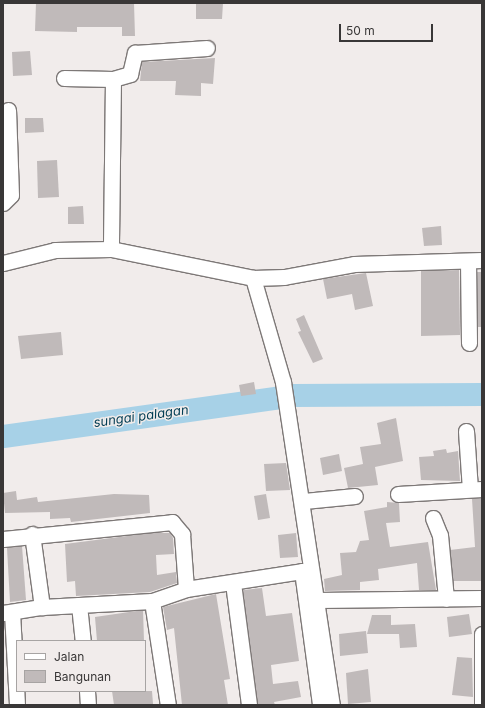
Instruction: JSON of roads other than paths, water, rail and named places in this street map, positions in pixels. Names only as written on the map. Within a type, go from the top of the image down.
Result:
[{"type":"street","points":[[64,78],[113,79],[130,74],[135,53],[207,48]]},
{"type":"street","points":[[111,250],[113,79]]},
{"type":"street","points":[[3,203],[11,195],[8,110]]},
{"type":"street","points":[[3,263],[55,250],[111,250],[253,278],[284,277],[354,264],[475,261],[469,343]]},
{"type":"street","points":[[253,278],[283,382],[304,501],[332,705]]},
{"type":"street","points":[[398,494],[476,489],[466,431]]},
{"type":"street","points":[[304,501],[355,496]]},
{"type":"street","points":[[433,518],[440,535],[446,599]]},
{"type":"street","points":[[3,539],[32,534],[172,522],[182,534],[186,590]]},
{"type":"street","points":[[32,534],[42,607]]},
{"type":"street","points":[[17,705],[7,613],[42,607],[152,602],[186,590],[302,570],[320,705]]},
{"type":"street","points":[[233,583],[249,705]]},
{"type":"street","points":[[318,600],[482,598]]},
{"type":"street","points":[[152,602],[168,705]]},
{"type":"street","points":[[80,605],[83,640]]},
{"type":"street","points":[[482,634],[482,705]]},
{"type":"street","points":[[87,692],[88,705]]},
{"type":"waterway","name":"sungai palagan","points":[[293,395],[482,394]]},
{"type":"waterway","name":"sungai palagan","points":[[3,436],[280,397]]}]
